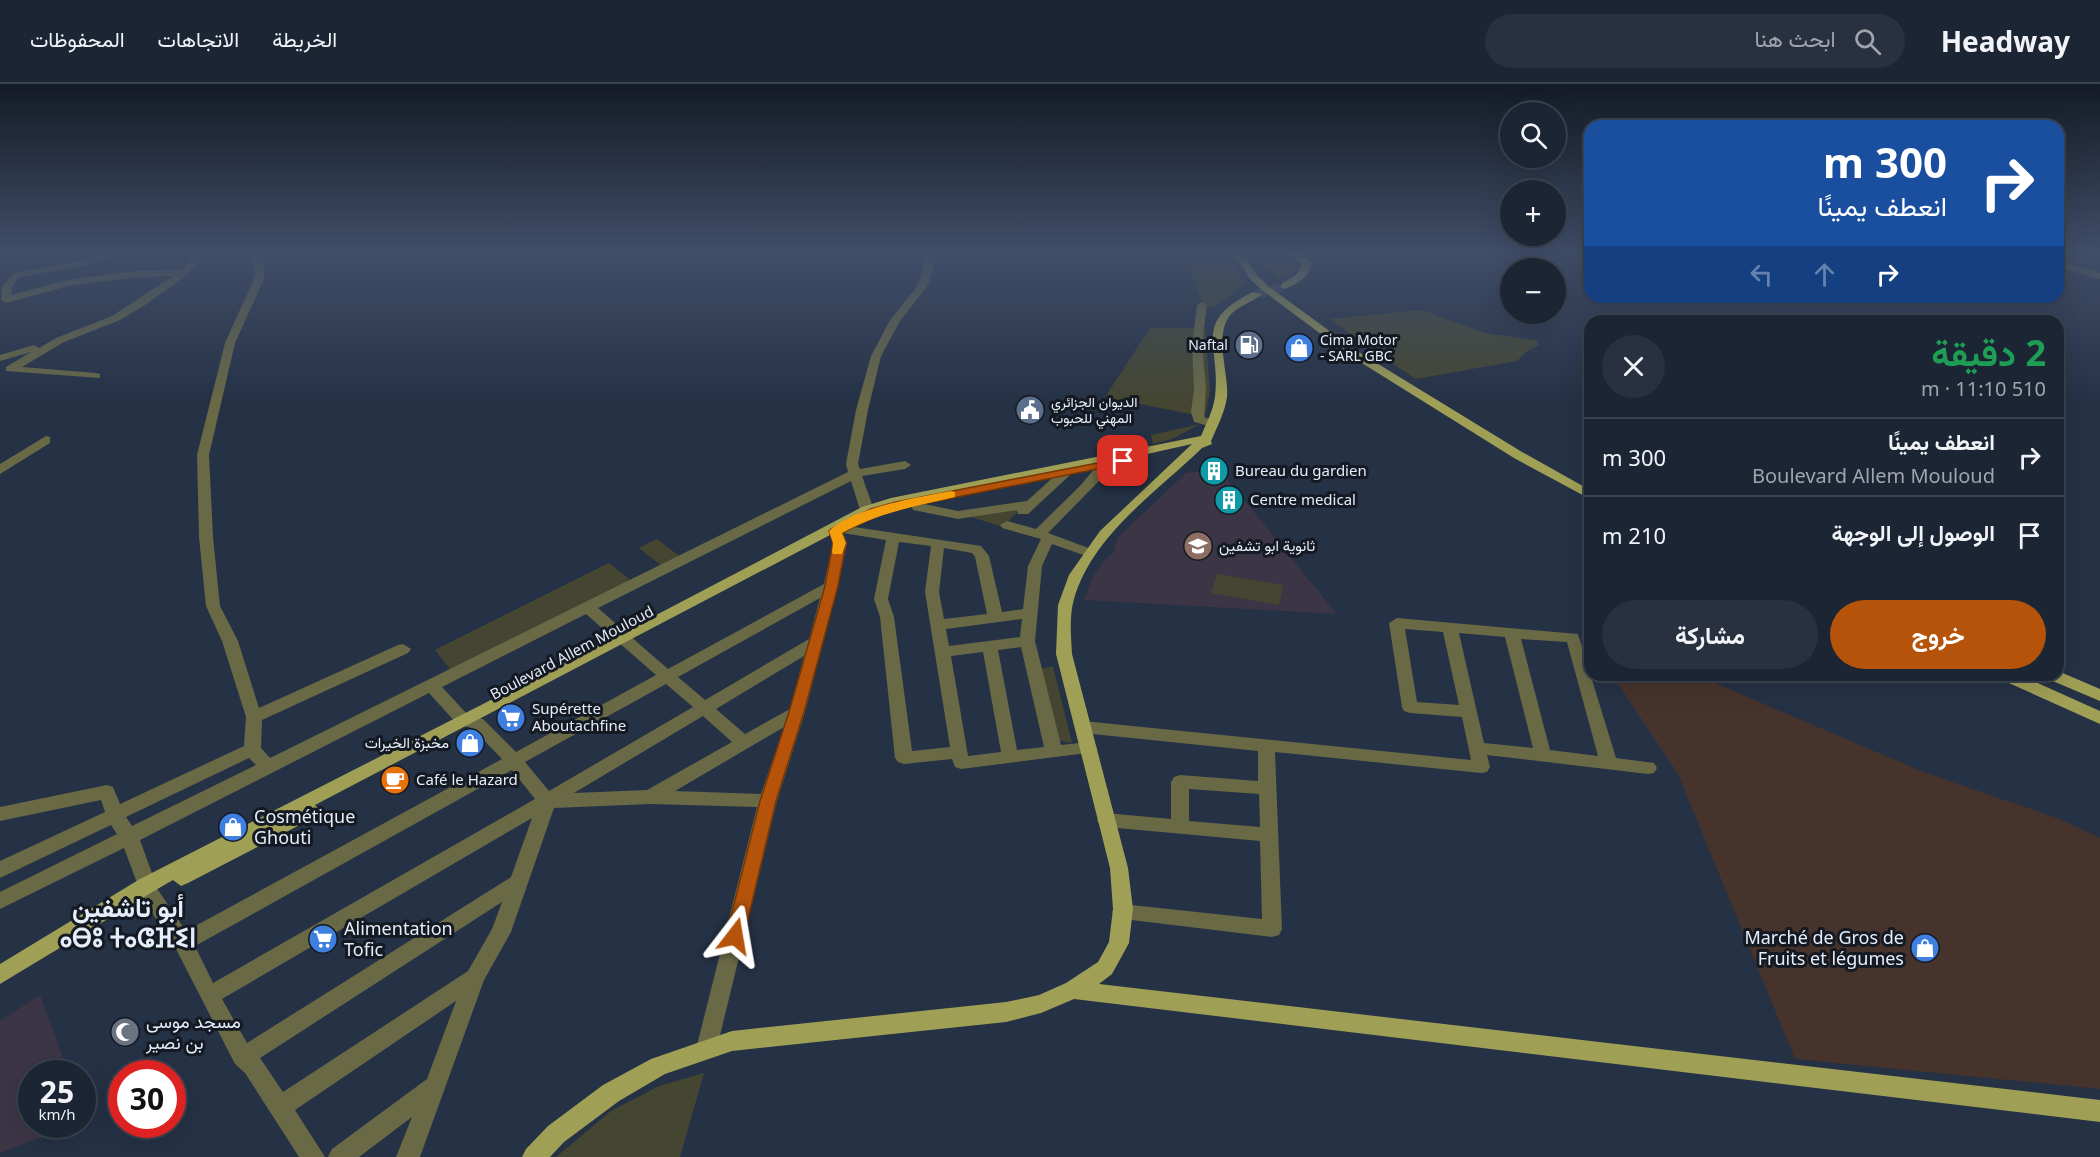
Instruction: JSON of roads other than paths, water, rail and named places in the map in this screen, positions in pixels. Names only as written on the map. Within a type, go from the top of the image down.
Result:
[{"type":"main road","points":[[1218,363],[1212,322],[1217,311],[1230,301]]},
{"type":"main road","points":[[534,1157],[556,1134],[611,1094],[658,1066],[707,1049],[732,1041],[1005,1012],[1041,1004],[1073,990],[1105,968],[1119,943],[1122,912],[1119,868],[1064,654],[1063,620],[1067,598],[1089,553],[1120,518],[1198,442],[1213,423],[1221,395],[1218,332],[1221,319],[1231,307],[1243,301]]},
{"type":"main road","points":[[1218,363],[1227,324],[1232,315],[1254,301]]},
{"type":"main road","points":[[1282,301],[1353,353],[1509,450],[1584,492]]},
{"type":"main road","points":[[1293,301],[1355,345],[1529,452],[1584,481]]},
{"type":"main road","name":"Boulevard Allem Mouloud","points":[[0,975],[149,889],[206,866],[470,722],[876,512],[917,501],[1104,465],[1198,442]]},
{"type":"main road","name":"Boulevard Allem Mouloud","points":[[625,642],[838,530],[862,520],[891,502],[1198,442]]},
{"type":"main road","points":[[2064,679],[2100,695]]},
{"type":"main road","points":[[2019,681],[2100,718]]},
{"type":"main road","points":[[2038,681],[2100,706]]},
{"type":"main road","name":"Boulevard Allem Mouloud","points":[[0,985],[149,889]]},
{"type":"main road","points":[[1073,990],[2100,1111]]},
{"type":"street","points":[[0,358],[60,340],[116,318],[144,301]]},
{"type":"street","points":[[249,301],[230,343],[203,455],[206,537],[213,606],[230,641],[254,717],[252,749],[267,767]]},
{"type":"street","points":[[910,301],[895,320],[876,356],[862,410],[852,464],[856,473],[862,520],[893,537],[972,548],[981,553],[995,616]]},
{"type":"street","points":[[1202,305],[1197,344],[1200,389],[1197,412],[1198,419],[1213,423]]},
{"type":"street","points":[[60,340],[10,369],[96,376]]},
{"type":"street","points":[[3,474],[46,440]]},
{"type":"street","points":[[0,901],[856,473],[905,465]]},
{"type":"street","points":[[1054,752],[1028,642],[1035,566],[1043,536],[1082,489],[1102,473],[1104,465]]},
{"type":"street","points":[[1065,473],[1008,525],[1089,553]]},
{"type":"street","points":[[917,501],[918,507],[958,515],[1030,504]]},
{"type":"street","points":[[707,1049],[768,801],[797,712],[831,586],[840,543],[838,530]]},
{"type":"street","points":[[893,537],[881,599],[887,617],[904,758],[959,752]]},
{"type":"street","points":[[938,544],[932,592],[961,763],[1089,748]]},
{"type":"street","points":[[183,943],[831,586]]},
{"type":"street","points":[[587,607],[743,742]]},
{"type":"street","points":[[937,625],[1030,613]]},
{"type":"street","points":[[1469,712],[1410,706],[1397,623],[1573,638],[1584,676]]},
{"type":"street","points":[[1083,727],[1481,767],[1450,628]]},
{"type":"street","points":[[1512,633],[1543,755]]},
{"type":"street","points":[[209,996],[547,801],[816,642]]},
{"type":"street","points":[[941,652],[1028,642]]},
{"type":"street","points":[[989,645],[1010,757]]},
{"type":"street","points":[[254,717],[403,649]]},
{"type":"street","points":[[1585,681],[1609,763]]},
{"type":"street","points":[[432,686],[514,761],[547,801]]},
{"type":"street","points":[[650,797],[797,712]]},
{"type":"street","points":[[1122,912],[1272,929],[1266,746]]},
{"type":"street","points":[[1477,748],[1648,768]]},
{"type":"street","points":[[0,870],[252,749]]},
{"type":"street","points":[[1180,827],[1180,782],[1268,788]]},
{"type":"street","points":[[2,814],[107,792],[115,816],[129,836],[149,889],[183,943],[243,1057],[253,1066],[313,1157]]},
{"type":"street","points":[[547,801],[650,797],[768,801]]},
{"type":"street","points":[[408,1157],[475,977],[501,932],[547,801]]},
{"type":"street","points":[[1107,820],[1269,836]]},
{"type":"street","points":[[243,1057],[518,882]]},
{"type":"street","points":[[279,1108],[475,977]]},
{"type":"street","points":[[340,1157],[436,1086]]},
{"type":"place","name":"Naftal","points":[[1249,345]]},
{"type":"place","name":"Cima Motor - SARL GBC","points":[[1299,348]]},
{"type":"place","name":"الديوان الجزائري المهني للحبوب","points":[[1030,410]]},
{"type":"place","name":"Bureau du gardien","points":[[1214,471]]},
{"type":"place","name":"Centre medical","points":[[1229,500]]},
{"type":"place","name":"ثانوية ابو تشفين","points":[[1198,546]]},
{"type":"place","name":"Supérette Aboutachfine","points":[[511,718]]},
{"type":"place","name":"مخبزة الخيرات","points":[[470,743]]},
{"type":"place","name":"Café le Hazard","points":[[395,780]]},
{"type":"place","name":"Cosmétique Ghouti","points":[[233,827]]},
{"type":"place","name":"Alimentation Tofic","points":[[323,939]]},
{"type":"place","name":"Marché de Gros de Fruits et légumes","points":[[1925,948]]},
{"type":"place","name":"مسجد موسى بن نصير","points":[[125,1032]]},
{"type":"district","name":"أبو تاشفين ⴰⴱⵓ ⵜⴰⵛⴼⵉⵏ","points":[[128,923]]}]
